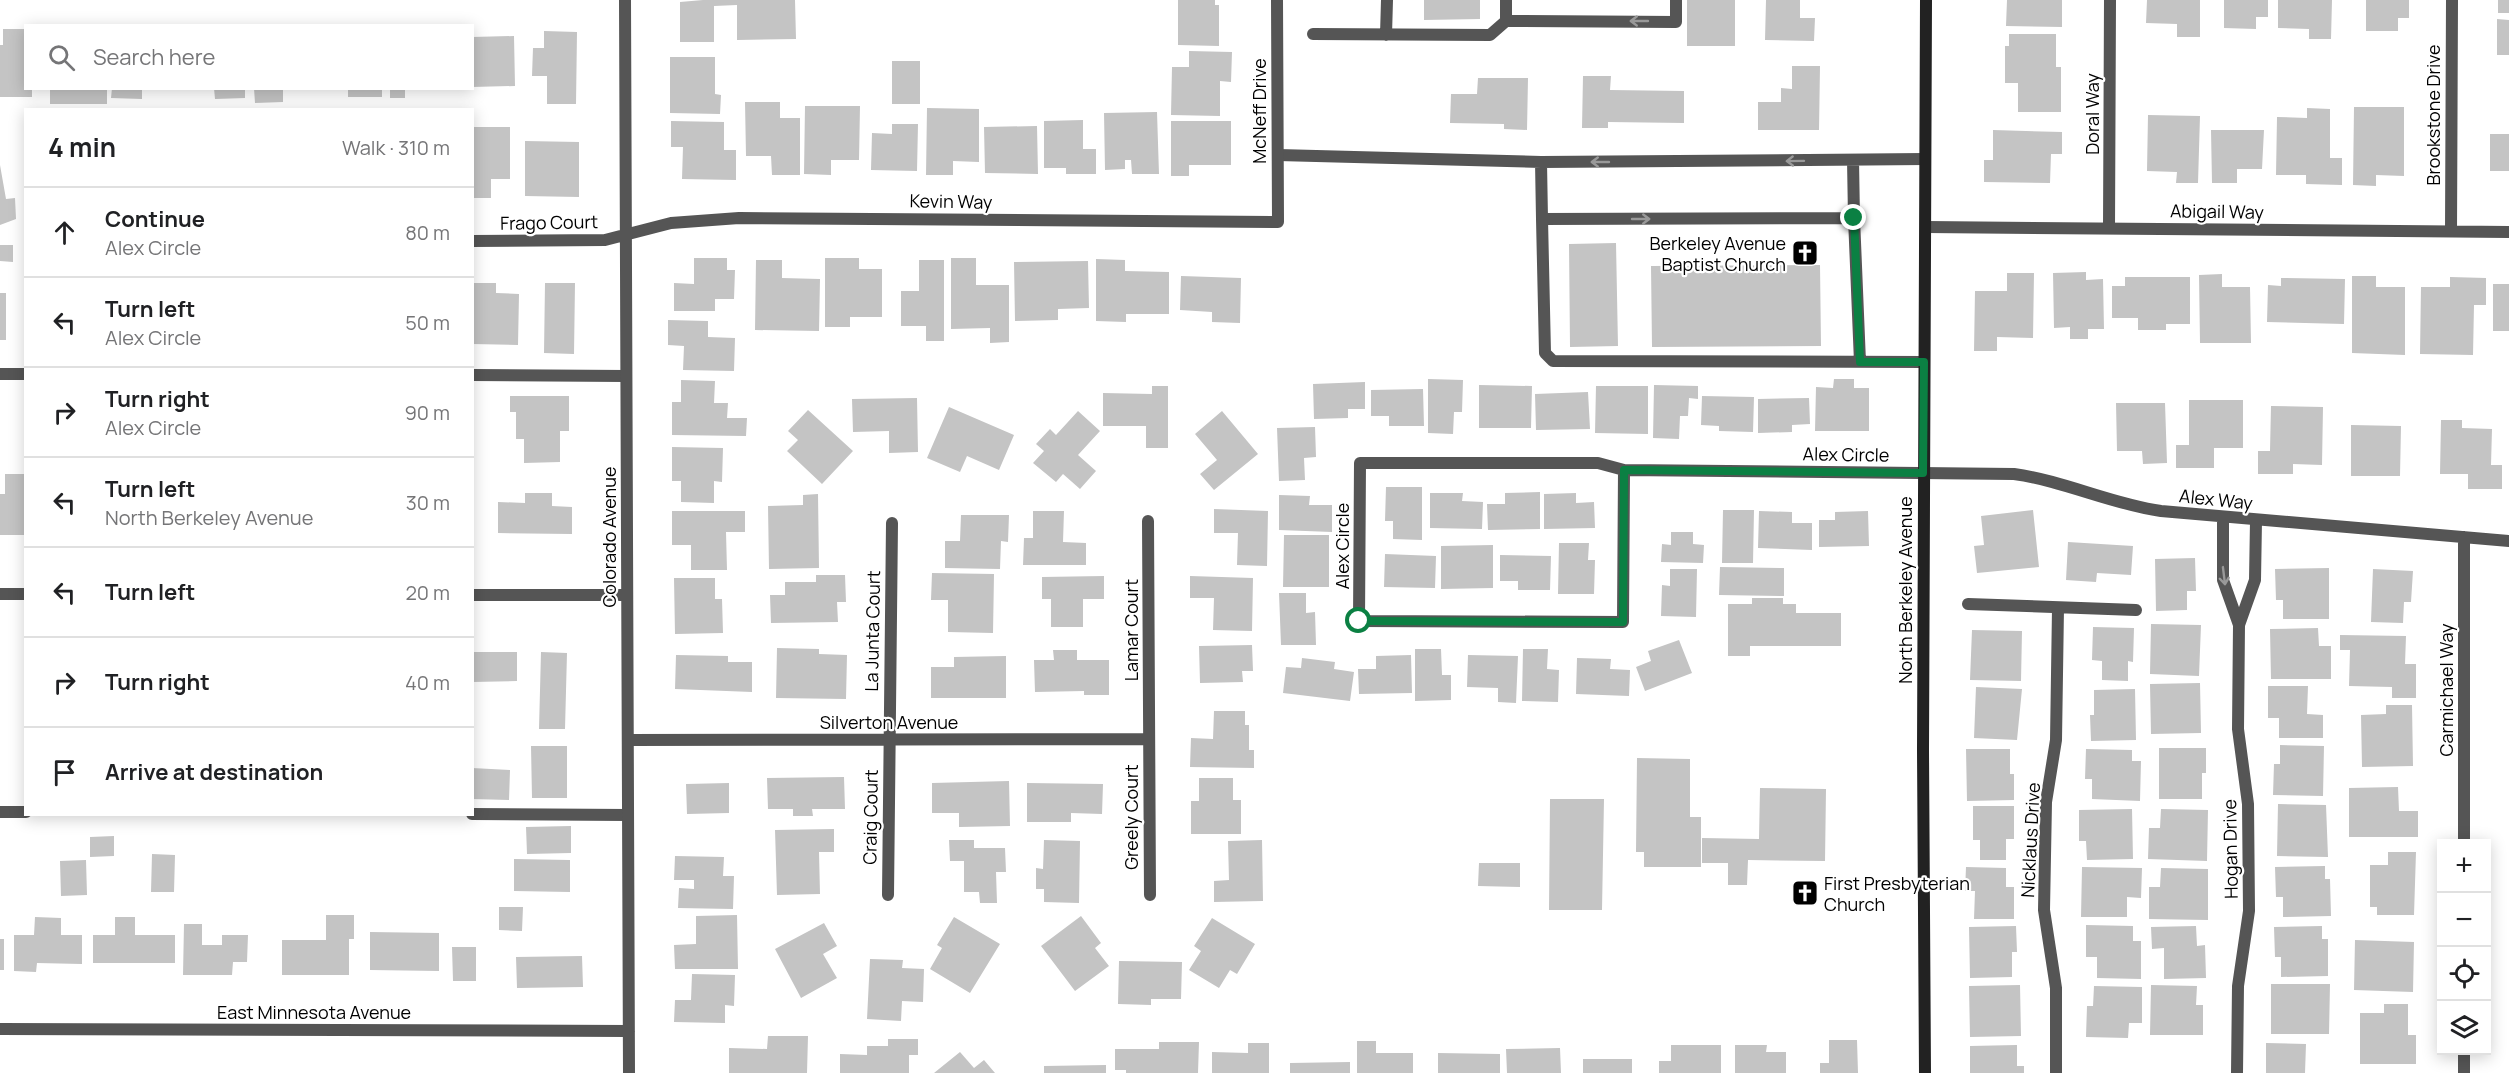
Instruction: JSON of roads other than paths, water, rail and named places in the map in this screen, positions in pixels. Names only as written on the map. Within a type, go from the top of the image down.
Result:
[{"type":"street","name":"Colorado Avenue","points":[[625,0],[629,1073]]},
{"type":"street","name":"McNeff Drive","points":[[1276,0],[1278,222]]},
{"type":"street","points":[[1386,0],[1386,34]]},
{"type":"street","points":[[1506,0],[1506,21]]},
{"type":"street","points":[[1313,34],[1490,35],[1506,21],[1676,22],[1676,0]]},
{"type":"street","name":"North Berkeley Avenue","points":[[1925,1073],[1923,473],[1926,0]]},
{"type":"street","name":"Doral Way","points":[[2109,227],[2110,0]]},
{"type":"street","name":"Brookstone Drive","points":[[2451,231],[2452,0]]},
{"type":"street","points":[[1278,155],[1541,162],[1925,159]]},
{"type":"street","points":[[1853,159],[1860,362]]},
{"type":"street","points":[[1541,162],[1545,353],[1553,361],[1924,362]]},
{"type":"street","name":"Kevin Way","points":[[625,236],[671,224],[739,218],[1278,222]]},
{"type":"street","points":[[1542,219],[1854,218]]},
{"type":"street","name":"Abigail Way","points":[[1926,227],[2509,232]]},
{"type":"street","name":"Frago Court","points":[[474,241],[605,240],[625,236]]},
{"type":"street","points":[[0,374],[24,374]]},
{"type":"street","points":[[474,375],[626,376]]},
{"type":"street","name":"Alex Circle","points":[[1624,470],[1623,622],[1359,621],[1360,463],[1598,463],[1624,470],[1923,473]]},
{"type":"street","name":"Alex Way","points":[[1923,473],[1992,473],[2034,477],[2148,510],[2509,541]]},
{"type":"street","name":"Hogan Drive","points":[[2223,518],[2223,580],[2239,625]]},
{"type":"street","name":"Lamar Court","points":[[1148,521],[1149,739]]},
{"type":"street","name":"Hogan Drive","points":[[2237,1073],[2238,986],[2249,911],[2248,804],[2238,729],[2239,625],[2255,580],[2256,521]]},
{"type":"street","name":"La Junta Court","points":[[889,740],[892,523]]},
{"type":"street","name":"Carmichael Way","points":[[2464,537],[2464,839]]},
{"type":"street","points":[[0,594],[24,594]]},
{"type":"street","points":[[474,595],[627,595]]},
{"type":"street","points":[[1968,604],[2136,610]]},
{"type":"street","name":"Nicklaus Drive","points":[[2056,1073],[2056,988],[2044,910],[2046,802],[2056,740],[2058,608]]},
{"type":"street","name":"Silverton Avenue","points":[[628,740],[1149,739]]},
{"type":"street","name":"Greely Court","points":[[1149,739],[1150,895]]},
{"type":"street","name":"Craig Court","points":[[888,895],[889,740]]},
{"type":"street","points":[[0,812],[24,812]]},
{"type":"street","points":[[474,814],[628,815]]},
{"type":"street","name":"East Minnesota Avenue","points":[[0,1029],[629,1031]]},
{"type":"street","points":[[2464,1055],[2464,1073]]},
{"type":"place","name":"Berkeley Avenue Baptist Church","points":[[1805,253]]},
{"type":"place","name":"First Presbyterian Church","points":[[1805,893]]}]
